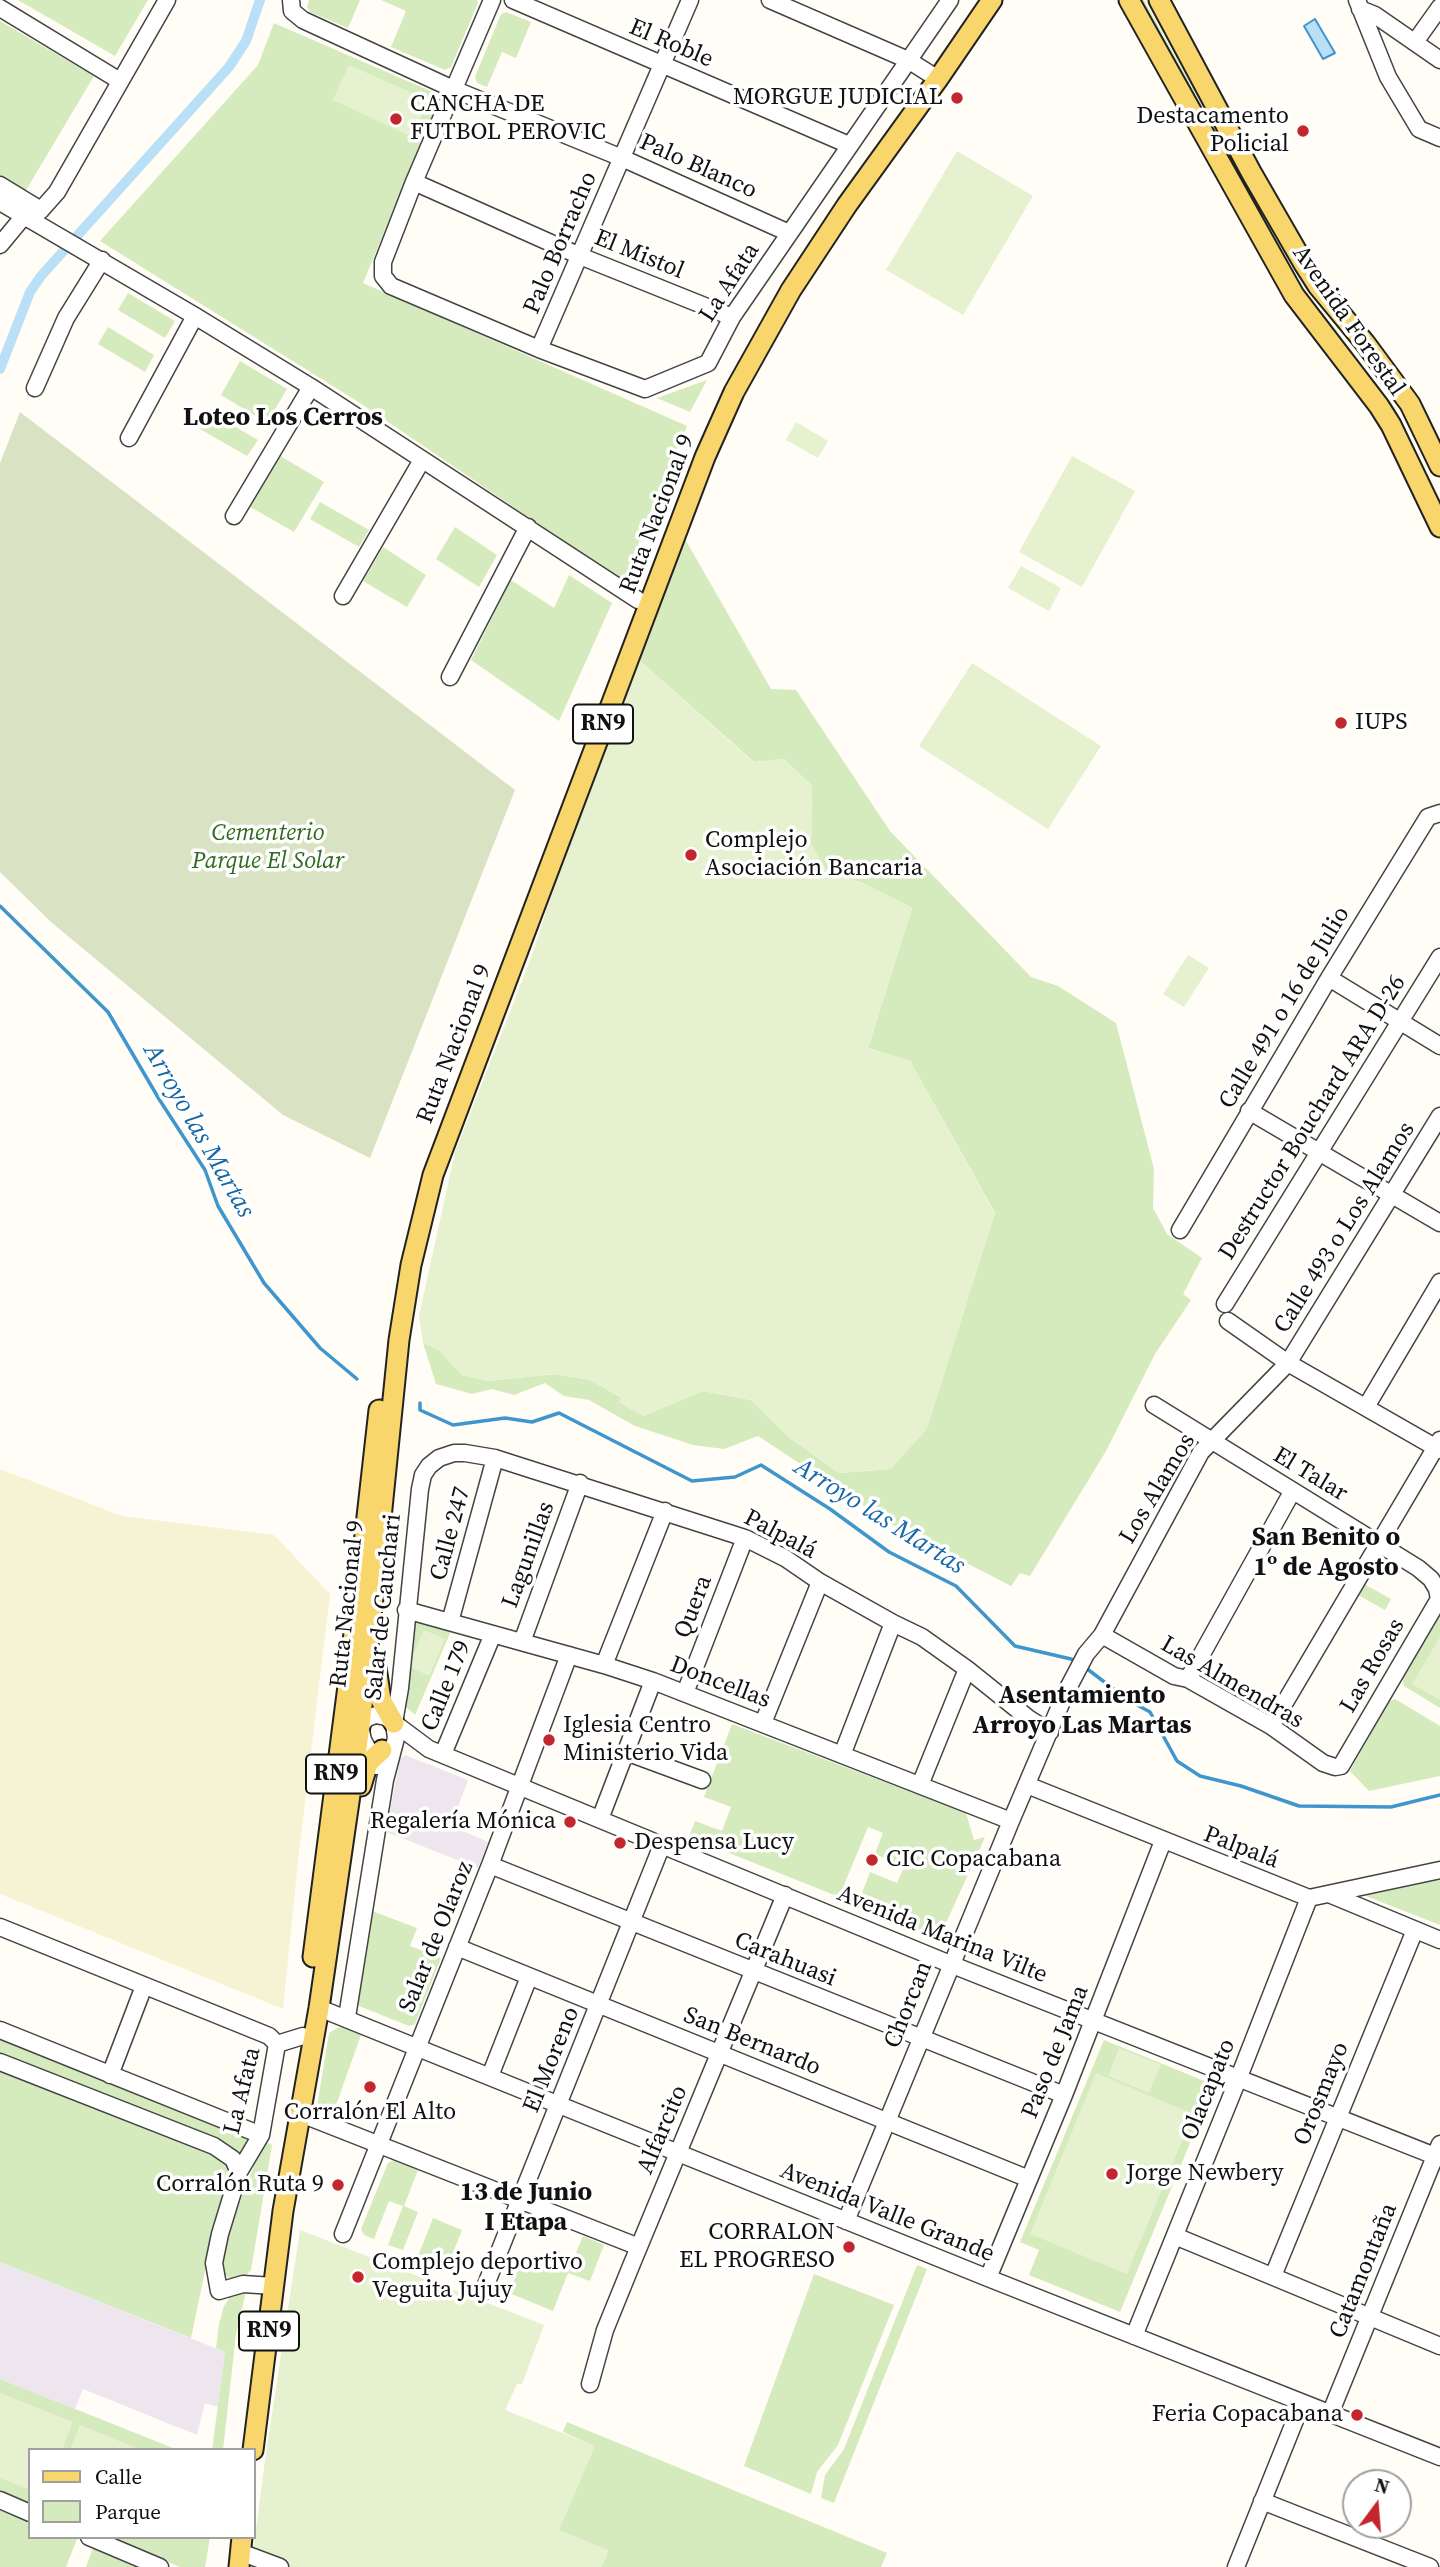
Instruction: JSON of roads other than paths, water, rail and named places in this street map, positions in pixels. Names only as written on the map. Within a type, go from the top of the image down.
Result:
[{"type":"main road","name":"Ruta Nacional 9","points":[[253,2448],[283,2211],[319,2008],[360,1726],[400,1328],[424,1206],[443,1144],[705,457],[734,392],[791,290],[934,76],[978,0]]},
{"type":"main road","name":"Ruta Nacional 9","points":[[283,2211],[284,2167],[339,1753],[394,1287],[415,1194],[440,1121],[709,416],[748,338],[837,197],[992,0]]},
{"type":"main road","points":[[934,76],[947,76],[960,62],[1004,0]]},
{"type":"main road","name":"Avenida Forestal","points":[[1129,0],[1294,295],[1380,406],[1440,527]]},
{"type":"main road","name":"Avenida Forestal","points":[[1159,0],[1304,264],[1318,286],[1410,404],[1440,466]]},
{"type":"main road","points":[[339,1753],[360,1726],[354,1698],[363,1596],[360,1576]]},
{"type":"main road","points":[[373,1604],[378,1688],[381,1700],[394,1723]]},
{"type":"main road","points":[[335,1899],[345,1877],[363,1778],[368,1763],[379,1750]]},
{"type":"street","points":[[0,246],[57,192],[167,0]]},
{"type":"street","name":"Palo Blanco","points":[[291,0],[292,11],[303,20],[453,89],[622,158],[789,233]]},
{"type":"street","points":[[492,0],[414,182],[383,261],[383,276],[391,286],[540,349]]},
{"type":"street","name":"El Roble","points":[[513,0],[849,145]]},
{"type":"street","name":"Palo Borracho","points":[[540,349],[691,0]]},
{"type":"street","points":[[770,0],[908,60],[934,76]]},
{"type":"street","name":"La Afata","points":[[540,349],[645,389],[708,363],[732,317],[950,0]]},
{"type":"street","points":[[1359,5],[1440,61]]},
{"type":"street","points":[[1359,5],[1388,77],[1419,129],[1440,138]]},
{"type":"street","points":[[0,8],[120,81]]},
{"type":"street","points":[[1415,42],[1440,8]]},
{"type":"street","name":"El Mistol","points":[[414,182],[580,256],[732,317]]},
{"type":"street","points":[[0,186],[59,238],[102,260],[311,387],[638,600]]},
{"type":"street","points":[[0,202],[31,215]]},
{"type":"street","points":[[34,388],[66,318],[102,260]]},
{"type":"street","points":[[129,438],[195,316]]},
{"type":"street","points":[[234,516],[311,387]]},
{"type":"street","points":[[343,596],[422,460]]},
{"type":"street","points":[[450,677],[528,527]]},
{"type":"street","name":"Calle 491 o 16 de Julio","points":[[1180,1230],[1249,1111],[1428,817],[1437,814]]},
{"type":"street","name":"Destructor Bouchard ARA D-26","points":[[1225,1304],[1440,957]]},
{"type":"street","points":[[1329,978],[1440,1046]]},
{"type":"street","points":[[1249,1111],[1440,1223]]},
{"type":"street","name":"Calle 493 o Los Alamos","points":[[1288,1363],[1440,1116]]},
{"type":"street","points":[[1366,1407],[1440,1282]]},
{"type":"street","points":[[1228,1321],[1288,1363],[1438,1446],[1272,1726]]},
{"type":"street","name":"Los Alamos","points":[[1086,1654],[1102,1634],[1200,1452],[1288,1363]]},
{"type":"street","name":"El Talar","points":[[1154,1405],[1292,1492],[1379,1542],[1418,1568],[1431,1579],[1437,1589]]},
{"type":"street","name":"Palpalá","points":[[454,1453],[495,1458],[580,1483],[744,1538],[785,1558],[820,1582],[922,1637],[1050,1732]]},
{"type":"street","name":"Salar de Cauchari","points":[[347,2017],[385,1780],[379,1750],[397,1731],[394,1723],[420,1489],[429,1466],[439,1458],[454,1453]]},
{"type":"street","name":"Calle 247","points":[[450,1622],[495,1458]]},
{"type":"street","name":"Lagunillas","points":[[522,1642],[580,1483]]},
{"type":"street","points":[[1188,1679],[1292,1492]]},
{"type":"street","points":[[604,1665],[665,1511]]},
{"type":"street","name":"Quera","points":[[685,1693],[744,1538]]},
{"type":"street","points":[[763,1723],[820,1582]]},
{"type":"street","name":"Las Rosas","points":[[1341,1766],[1439,1599],[1437,1589]]},
{"type":"street","name":"Doncellas","points":[[406,1610],[653,1681],[1011,1821]]},
{"type":"street","points":[[842,1755],[892,1623]]},
{"type":"street","name":"Calle 179","points":[[436,1752],[493,1634]]},
{"type":"street","name":"Las Almendras","points":[[1102,1634],[1174,1676],[1188,1679],[1272,1726],[1323,1763],[1335,1768],[1341,1766]]},
{"type":"street","name":"Chorcan","points":[[846,2221],[950,1964],[1066,1692],[1086,1654]]},
{"type":"street","name":"Salar de Olaroz","points":[[343,2234],[381,2145],[490,1866],[569,1655]]},
{"type":"street","points":[[920,1785],[967,1669]]},
{"type":"street","points":[[600,1819],[653,1681]]},
{"type":"street","points":[[385,1780],[379,1750],[361,1736],[360,1726],[367,1718],[376,1715],[394,1723]]},
{"type":"street","name":"Avenida Marina Vilte","points":[[394,1723],[436,1752],[950,1964],[1337,2117],[1438,2153]]},
{"type":"street","name":"Avenida Marina Vilte","points":[[379,1750],[436,1752]]},
{"type":"street","points":[[626,1752],[702,1780]]},
{"type":"street","name":"Palpalá","points":[[1027,1785],[1308,1898]]},
{"type":"street","name":"Paso de Jama","points":[[988,2278],[1064,2095],[1163,1841]]},
{"type":"street","name":"El Moreno","points":[[483,2292],[662,1845]]},
{"type":"street","name":"Carahuasi","points":[[490,1866],[1064,2095]]},
{"type":"street","points":[[1308,1898],[1440,1870]]},
{"type":"street","points":[[1329,1894],[1440,1940]]},
{"type":"street","name":"Alfarcito","points":[[590,2384],[605,2330],[785,1895]]},
{"type":"street","name":"Olacapato","points":[[1134,2336],[1308,1898]]},
{"type":"street","points":[[0,1927],[270,2036],[277,2044]]},
{"type":"street","name":"Orosmayo","points":[[1273,2276],[1415,1930]]},
{"type":"street","name":"San Bernardo","points":[[457,1947],[1029,2179]]},
{"type":"street","points":[[491,2076],[529,1977]]},
{"type":"street","points":[[110,2075],[144,1986]]},
{"type":"street","name":"Avenida Valle Grande","points":[[319,2008],[1440,2457]]},
{"type":"street","points":[[0,2030],[261,2134]]},
{"type":"street","name":"La Afata","points":[[274,2286],[243,2284],[219,2291],[214,2263],[239,2172],[261,2134],[277,2044],[303,2036]]},
{"type":"street","points":[[0,2062],[214,2146],[233,2159],[239,2172]]},
{"type":"street","points":[[301,2114],[639,2247]]},
{"type":"street","name":"Catamontaña","points":[[1330,2414],[1438,2153]]},
{"type":"street","points":[[1175,2236],[1440,2346]]},
{"type":"street","points":[[1236,2567],[1301,2403]]},
{"type":"street","points":[[0,2500],[28,2512]]},
{"type":"street","points":[[1262,2501],[1430,2567]]},
{"type":"street","points":[[94,2539],[160,2567]]},
{"type":"street","points":[[240,2552],[280,2567]]},
{"type":"water","points":[[1315,19],[1335,53],[1323,59],[1304,26]]},
{"type":"waterway","points":[[0,369],[30,292],[41,276],[229,67],[246,41],[260,0]]},
{"type":"waterway","name":"Arroyo las Martas","points":[[0,906],[108,1012],[205,1170],[218,1206],[264,1283],[320,1348],[357,1379]]},
{"type":"waterway","name":"Arroyo las Martas","points":[[420,1403],[420,1410],[453,1425],[505,1418],[532,1422],[559,1413],[692,1481],[735,1477],[761,1465],[830,1509],[889,1552],[956,1586],[1015,1646],[1076,1662]]},
{"type":"waterway","name":"Arroyo las Martas","points":[[1086,1668],[1128,1700],[1150,1712],[1177,1761],[1200,1776],[1241,1786],[1299,1806],[1391,1807],[1440,1795]]},
{"type":"place","name":"MORGUE JUDICIAL","points":[[957,98]]},
{"type":"place","name":"CANCHA DE FUTBOL PEROVIC","points":[[396,119]]},
{"type":"place","name":"Destacamento Policial","points":[[1303,131]]},
{"type":"place","name":"IUPS","points":[[1341,723]]},
{"type":"place","name":"Complejo Asociación Bancaria","points":[[691,855]]},
{"type":"place","name":"Iglesia Centro Ministerio Vida","points":[[549,1740]]},
{"type":"place","name":"Regalería Mónica","points":[[570,1822]]},
{"type":"place","name":"Despensa Lucy","points":[[620,1843]]},
{"type":"place","name":"CIC Copacabana","points":[[872,1860]]},
{"type":"place","name":"Corralón El Alto","points":[[370,2087]]},
{"type":"place","name":"Jorge Newbery","points":[[1112,2174]]},
{"type":"place","name":"Corralón Ruta 9","points":[[338,2185]]},
{"type":"place","name":"CORRALON EL PROGRESO","points":[[849,2247]]},
{"type":"place","name":"Complejo deportivo Veguita Jujuy","points":[[358,2277]]},
{"type":"place","name":"Feria Copacabana","points":[[1357,2415]]},
{"type":"district","name":"Loteo Los Cerros","points":[[283,418]]},
{"type":"district","name":"San Benito o 1º de Agosto","points":[[1326,1553]]},
{"type":"district","name":"Asentamiento Arroyo Las Martas","points":[[1082,1711]]},
{"type":"district","name":"13 de Junio I Etapa","points":[[526,2208]]},
{"type":"park label","name":"Cementerio Parque El Solar","points":[[268,848]]}]
